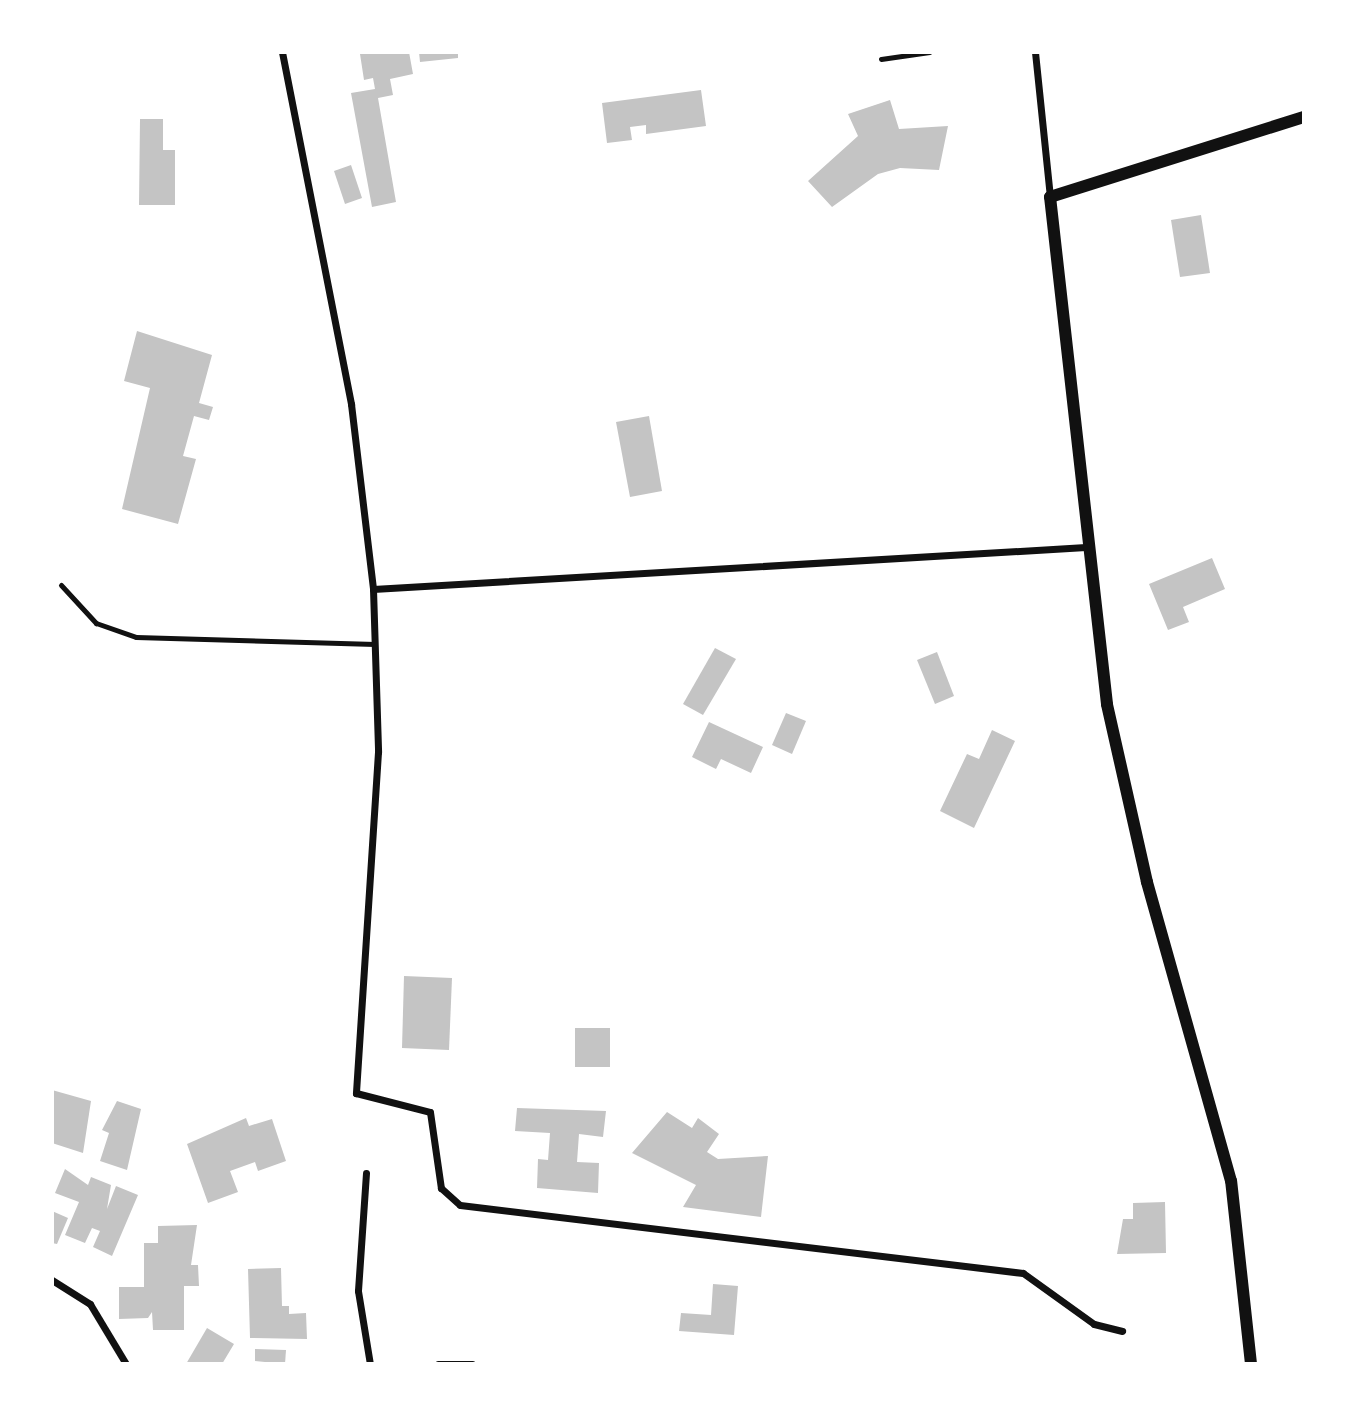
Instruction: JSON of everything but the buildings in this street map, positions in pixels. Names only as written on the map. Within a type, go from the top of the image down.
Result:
[{"type":"street","points":[[282,52],[351,404],[373,589],[378,752],[354,1087],[366,1099],[405,1103],[434,1116],[441,1188],[460,1205],[1023,1273],[1094,1324],[1122,1331]]},
{"type":"street","points":[[1035,52],[1086,547],[1122,779],[1231,1181],[1251,1363]]},
{"type":"street","points":[[1050,197],[1304,117]]},
{"type":"street","points":[[373,589],[1086,547]]},
{"type":"street","points":[[366,1174],[358,1291],[370,1363]]},
{"type":"street","points":[[52,1280],[90,1304],[126,1363]]},
{"type":"street","points":[[438,1363],[472,1363]]},
{"type":"lane","points":[[881,59],[929,52]]},
{"type":"lane","points":[[61,585],[96,624],[136,636],[375,644]]}]
